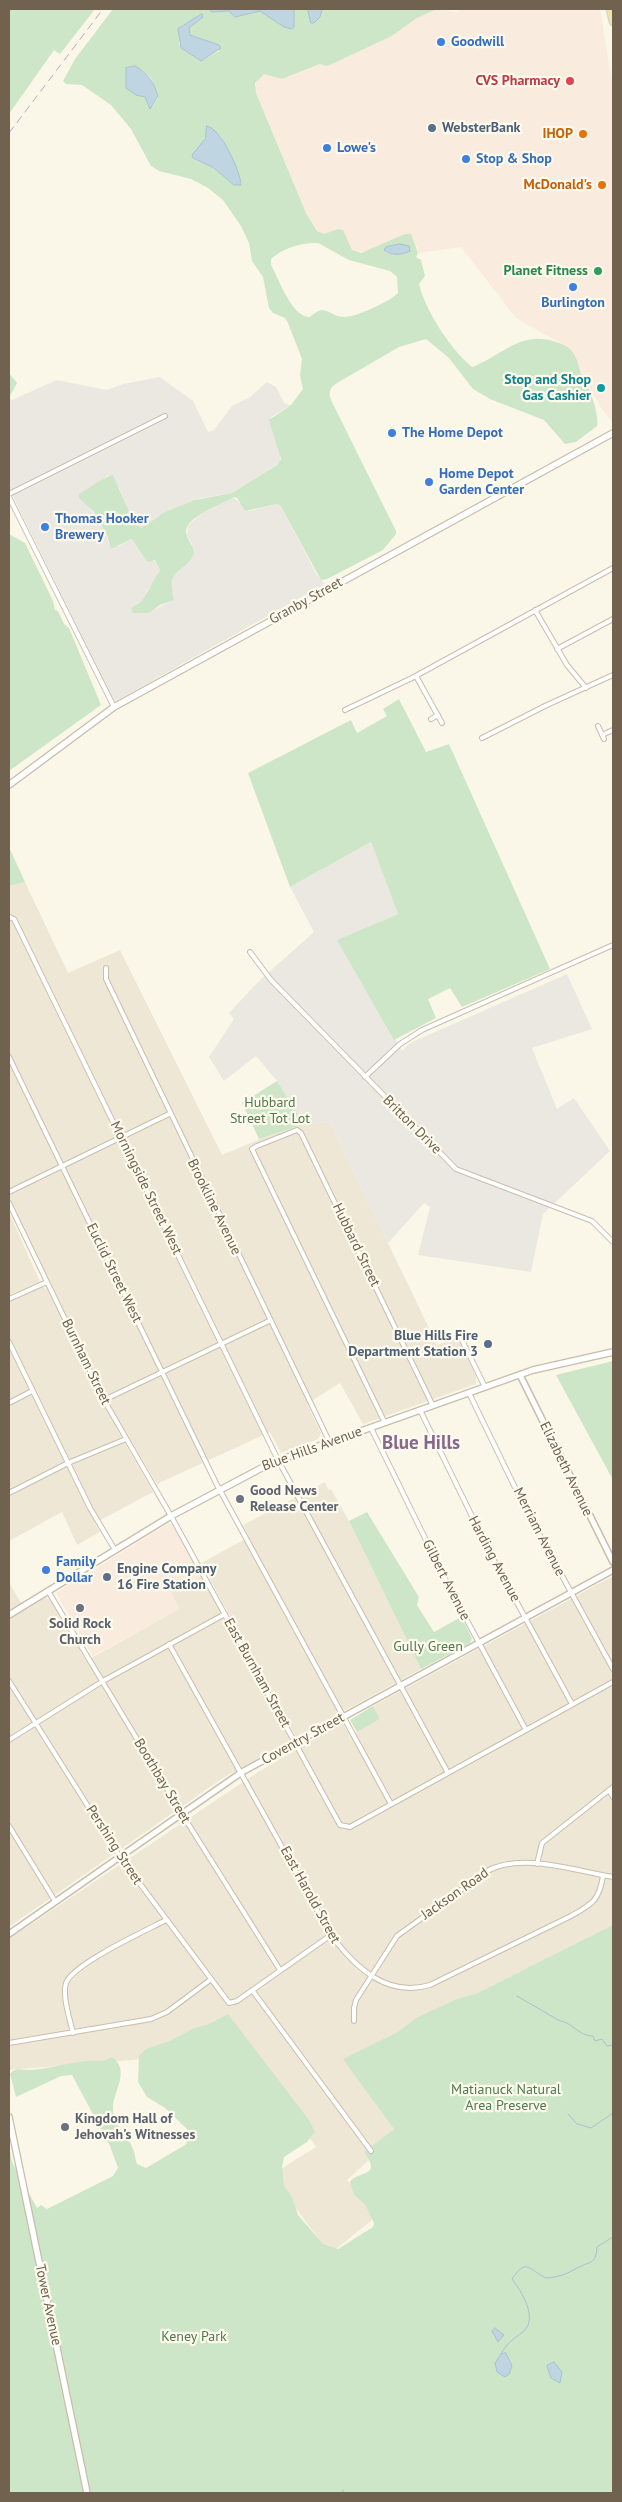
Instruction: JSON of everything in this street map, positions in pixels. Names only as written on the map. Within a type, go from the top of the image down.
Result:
[{"type":"main road","points":[[610,9],[613,22]]},
{"type":"main road","name":"Granby Street","points":[[9,785],[114,707],[613,433]]},
{"type":"main road","name":"Blue Hills Avenue","points":[[9,1615],[171,1516],[278,1460],[520,1375],[613,1352]]},
{"type":"main road","name":"Tower Avenue","points":[[9,2117],[87,2493]]},
{"type":"street","points":[[9,494],[165,416]]},
{"type":"street","points":[[9,498],[114,707]]},
{"type":"street","points":[[345,710],[416,676],[613,568]]},
{"type":"street","points":[[535,610],[557,649],[574,675],[586,688]]},
{"type":"street","points":[[557,649],[613,619]]},
{"type":"street","points":[[482,738],[613,675]]},
{"type":"street","points":[[416,676],[442,723]]},
{"type":"street","points":[[431,719],[438,715]]},
{"type":"street","points":[[598,726],[603,737],[613,730]]},
{"type":"street","name":"Morningside Street West","points":[[10,917],[15,921],[278,1460],[448,1773]]},
{"type":"street","points":[[364,1077],[400,1044],[422,1030],[613,945]]},
{"type":"street","name":"Britton Drive","points":[[250,952],[271,980],[456,1169],[592,1221],[613,1242]]},
{"type":"street","name":"Brookline Avenue","points":[[106,968],[106,979],[169,1114],[330,1443]]},
{"type":"street","name":"Euclid Street West","points":[[9,1057],[220,1490],[391,1804]]},
{"type":"street","points":[[9,1192],[169,1114]]},
{"type":"street","name":"Hubbard Street","points":[[385,1423],[252,1149],[297,1130],[301,1133],[433,1406]]},
{"type":"street","name":"Burnham Street","points":[[9,1203],[104,1400],[171,1516]]},
{"type":"street","points":[[9,1299],[47,1282]]},
{"type":"street","points":[[104,1400],[269,1321]]},
{"type":"street","points":[[458,1332],[485,1387]]},
{"type":"street","points":[[9,1342],[90,1508],[115,1550]]},
{"type":"street","name":"Elizabeth Avenue","points":[[520,1375],[613,1562]]},
{"type":"street","points":[[9,1403],[32,1391]]},
{"type":"street","name":"Merriam Avenue","points":[[469,1393],[570,1593],[613,1670]]},
{"type":"street","name":"Harding Avenue","points":[[420,1410],[489,1551],[572,1704]]},
{"type":"street","name":"Gilbert Avenue","points":[[371,1428],[436,1562],[526,1730]]},
{"type":"street","points":[[9,1493],[68,1463],[126,1439]]},
{"type":"street","name":"East Burnham Street","points":[[171,1516],[337,1821],[344,1828],[391,1804]]},
{"type":"street","name":"Coventry Street","points":[[9,1934],[242,1772],[613,1570]]},
{"type":"street","name":"Boothbay Street","points":[[48,1591],[182,1814],[280,1970]]},
{"type":"street","points":[[9,1740],[103,1682],[225,1614]]},
{"type":"street","name":"East Harold Street","points":[[169,1644],[242,1772],[331,1935],[352,1962],[371,1975],[386,1983],[407,1989],[438,1982],[586,1908],[598,1896],[603,1876]]},
{"type":"street","name":"Pershing Street","points":[[9,1681],[120,1856],[210,1980],[229,2002],[238,2001],[252,1990]]},
{"type":"street","points":[[391,1804],[613,1682]]},
{"type":"street","points":[[536,1864],[542,1843],[613,1787]]},
{"type":"street","points":[[609,1790],[613,1797]]},
{"type":"street","points":[[9,1826],[55,1901]]},
{"type":"street","name":"Jackson Road","points":[[354,2021],[356,2000],[397,1936],[487,1871],[506,1863],[536,1864],[613,1877]]},
{"type":"street","points":[[73,2033],[65,1994],[70,1976],[84,1964],[166,1920]]},
{"type":"street","points":[[331,1935],[252,1990],[371,2151]]},
{"type":"street","points":[[9,2043],[159,2017],[210,1980]]},
{"type":"shaded area","points":[[437,9],[456,12],[462,9],[600,9],[613,87],[613,423],[600,406],[567,347],[516,318],[461,247],[418,253],[417,246],[355,252],[330,232],[324,234],[317,231],[306,213],[256,93],[255,87],[258,77],[267,73],[279,78],[289,77],[320,64],[332,64],[392,36],[417,18]]},
{"type":"shaded area","points":[[160,377],[193,401],[208,432],[214,430],[232,406],[250,397],[267,382],[276,387],[285,404],[291,405],[271,417],[280,449],[280,462],[232,493],[201,498],[157,517],[141,528],[134,522],[119,487],[108,475],[95,486],[80,494],[103,526],[109,544],[119,546],[132,539],[138,547],[157,563],[160,570],[155,582],[148,589],[142,602],[137,603],[139,612],[152,611],[174,599],[171,588],[174,575],[189,562],[192,544],[187,535],[188,526],[198,516],[233,497],[249,511],[277,504],[280,505],[317,575],[325,584],[114,702],[9,488],[9,398],[12,400],[57,380],[107,390],[123,384]]},
{"type":"shaded area","points":[[371,842],[398,914],[338,940],[402,1051],[410,1043],[567,974],[592,1029],[532,1048],[557,1109],[574,1098],[610,1151],[543,1214],[531,1272],[418,1255],[430,1207],[424,1203],[388,1243],[330,1122],[304,1124],[277,1081],[256,1056],[224,1081],[209,1057],[234,1019],[229,1013],[259,981],[314,932],[290,887]]},
{"type":"shaded area","points":[[25,882],[68,973],[120,950],[222,1155],[284,1129],[304,1124],[330,1122],[437,1345],[458,1337],[476,1376],[476,1384],[363,1424],[340,1383],[307,1404],[321,1433],[318,1439],[281,1453],[270,1432],[157,1484],[110,1405],[9,1197],[9,886]]},
{"type":"shaded area","points":[[9,1212],[40,1282],[9,1295]]},
{"type":"shaded area","points":[[42,1287],[47,1289],[120,1435],[153,1492],[95,1523],[100,1532],[77,1545],[62,1512],[9,1541],[9,1302]]},
{"type":"shaded area","points":[[325,1482],[328,1490],[331,1489],[349,1521],[421,1669],[296,1737],[201,1563],[249,1537],[243,1525]]},
{"type":"shaded area","points":[[169,1523],[173,1525],[201,1576],[171,1593],[179,1609],[93,1656],[56,1593]]},
{"type":"shaded area","points":[[201,1576],[289,1737],[289,1741],[223,1778],[9,1927],[9,1620],[45,1598],[50,1599],[86,1661],[179,1609],[171,1593]]},
{"type":"shaded area","points":[[613,1576],[613,1933],[351,2064],[394,2129],[376,2143],[379,2151],[347,2180],[378,2215],[330,2254],[271,2175],[316,2147],[230,2019],[144,2059],[9,2070],[9,1939],[255,1774],[343,1722],[350,1736],[380,1719],[373,1706]]},
{"type":"shaded area","points":[[9,1582],[21,1603],[9,1610]]},
{"type":"green space","points":[[9,9],[95,9],[60,54],[54,50],[9,114]]},
{"type":"green space","points":[[113,9],[210,9],[248,14],[257,10],[294,27],[294,9],[437,9],[417,18],[392,36],[332,64],[326,66],[320,64],[282,79],[264,74],[255,83],[256,93],[306,213],[317,231],[324,234],[338,229],[343,230],[352,250],[361,253],[405,234],[411,234],[418,253],[416,257],[421,260],[425,276],[419,284],[427,306],[440,329],[464,360],[472,367],[514,345],[534,339],[544,339],[565,345],[574,354],[589,389],[596,410],[597,426],[576,442],[565,444],[544,420],[490,399],[473,389],[449,358],[426,339],[399,347],[337,383],[332,387],[330,393],[332,402],[396,531],[396,534],[383,550],[327,579],[321,580],[280,505],[245,511],[237,498],[233,497],[198,516],[188,526],[186,534],[194,554],[190,561],[174,576],[172,589],[174,600],[160,605],[149,613],[133,613],[131,608],[142,601],[160,570],[155,560],[148,562],[146,560],[132,539],[111,549],[107,535],[94,512],[79,498],[79,494],[113,475],[134,522],[141,528],[165,512],[195,500],[232,493],[278,464],[281,459],[269,420],[291,405],[303,389],[300,375],[302,359],[285,318],[273,313],[269,308],[263,277],[252,261],[249,243],[241,226],[223,200],[208,188],[191,179],[159,171],[151,166],[131,129],[111,105],[82,85],[66,84],[63,81],[75,59]],"holes":[[[199,20],[189,28],[190,35],[219,45],[219,51],[201,61],[185,51],[179,44],[182,25]],[[142,70],[151,78],[158,98],[151,108],[145,97],[137,95],[126,88],[126,78]],[[207,128],[221,137],[242,184],[234,185],[214,168],[196,160]],[[318,243],[349,260],[390,271],[397,277],[398,293],[365,312],[350,316],[339,316],[324,310],[310,317],[303,316],[287,297],[271,265],[271,259],[287,249]],[[397,245],[405,254],[386,253],[386,247]]]},
{"type":"green space","points":[[9,373],[17,383],[9,398]]},
{"type":"green space","points":[[9,534],[25,543],[53,601],[55,610],[58,611],[64,624],[69,628],[101,705],[9,771]]},
{"type":"green space","points":[[399,699],[426,752],[449,744],[550,969],[462,1007],[450,988],[428,999],[436,1018],[394,1040],[337,940],[398,914],[371,842],[290,887],[248,773],[351,720],[357,733],[387,716],[383,709]]},
{"type":"green space","points":[[9,847],[25,882],[9,886]]},
{"type":"green space","name":"Hubbard Street Tot Lot","points":[[277,1081],[304,1124],[259,1139],[242,1103]]},
{"type":"green space","points":[[613,1361],[613,1480],[556,1375]]},
{"type":"green space","name":"Gully Green","points":[[367,1512],[419,1597],[417,1605],[434,1632],[461,1617],[472,1638],[470,1643],[421,1669],[349,1521]]},
{"type":"green space","points":[[373,1706],[380,1719],[357,1732],[350,1720]]},
{"type":"green space","name":"Keney Park","points":[[613,1925],[613,2493],[9,2493],[9,2146],[12,2162],[37,2208],[41,2205],[47,2209],[113,2176],[118,2168],[110,2146],[72,2075],[61,2076],[16,2097],[10,2074],[12,2072],[85,2061],[104,2061],[112,2057],[120,2068],[121,2075],[113,2108],[115,2120],[131,2144],[137,2164],[146,2168],[185,2145],[192,2134],[165,2108],[147,2097],[138,2082],[139,2056],[146,2049],[172,2040],[194,2028],[207,2025],[228,2014],[309,2120],[315,2132],[307,2142],[284,2157],[282,2167],[284,2186],[292,2197],[298,2215],[323,2244],[338,2249],[373,2227],[374,2223],[365,2204],[354,2195],[350,2182],[370,2170],[369,2160],[364,2152],[394,2129],[343,2059],[398,2032],[416,2018],[457,1999],[476,1994]]},
{"type":"water","points":[[210,9],[294,9],[294,27],[292,29],[284,27],[260,11],[235,17],[229,11],[212,12]]},
{"type":"water","points":[[308,9],[322,9],[320,17],[314,23],[311,23]]},
{"type":"water","points":[[202,14],[203,17],[189,28],[190,35],[219,45],[221,48],[201,61],[181,48],[178,29]]},
{"type":"water","points":[[135,66],[147,75],[158,96],[150,109],[145,97],[136,95],[126,88],[126,68]]},
{"type":"water","points":[[207,126],[218,134],[224,142],[238,171],[241,185],[234,185],[214,168],[193,158],[192,155],[205,139]]},
{"type":"water","points":[[400,244],[409,246],[410,251],[397,254],[384,250],[386,247]]},
{"type":"water","points":[[495,2328],[504,2335],[498,2342],[492,2331]]},
{"type":"water","points":[[506,2353],[512,2366],[509,2374],[505,2377],[497,2372],[495,2363],[501,2354]]},
{"type":"water","points":[[554,2362],[562,2372],[560,2383],[551,2378],[547,2366]]},
{"type":"waterway","points":[[517,1996],[583,2034],[593,2036],[595,2041],[602,2039],[607,2046],[613,2045]]},
{"type":"waterway","points":[[568,2114],[577,2124],[591,2128],[613,2113]]},
{"type":"waterway","points":[[501,2354],[505,2347],[523,2332],[529,2320],[529,2312],[524,2297],[512,2279],[517,2272],[521,2268],[528,2267],[546,2278],[563,2275],[592,2262],[597,2247],[613,2237]]},
{"type":"railway","points":[[9,133],[103,9]]},
{"type":"place","name":"Goodwill","points":[[441,42]]},
{"type":"place","name":"CVS Pharmacy","points":[[570,81]]},
{"type":"place","name":"WebsterBank","points":[[432,128]]},
{"type":"place","name":"IHOP","points":[[583,134]]},
{"type":"place","name":"Lowe's","points":[[327,148]]},
{"type":"place","name":"Stop & Shop","points":[[466,159]]},
{"type":"place","name":"McDonald's","points":[[602,185]]},
{"type":"place","name":"Planet Fitness","points":[[598,271]]},
{"type":"place","name":"Burlington","points":[[573,287]]},
{"type":"place","name":"Stop and Shop Gas Cashier","points":[[601,388]]},
{"type":"place","name":"The Home Depot","points":[[392,433]]},
{"type":"place","name":"Home Depot Garden Center","points":[[429,482]]},
{"type":"place","name":"Thomas Hooker Brewery","points":[[45,527]]},
{"type":"place","name":"Blue Hills Fire Department Station 3","points":[[488,1344]]},
{"type":"place","name":"Good News Release Center","points":[[240,1499]]},
{"type":"place","name":"Family Dollar","points":[[46,1570]]},
{"type":"place","name":"Engine Company 16 Fire Station","points":[[107,1577]]},
{"type":"place","name":"Solid Rock Church","points":[[80,1608]]},
{"type":"place","name":"Kingdom Hall of Jehovah's Witnesses","points":[[65,2127]]},
{"type":"district","name":"Blue Hills","points":[[421,1444]]},
{"type":"park label","name":"Matianuck Natural Area Preserve","points":[[506,2098]]}]
